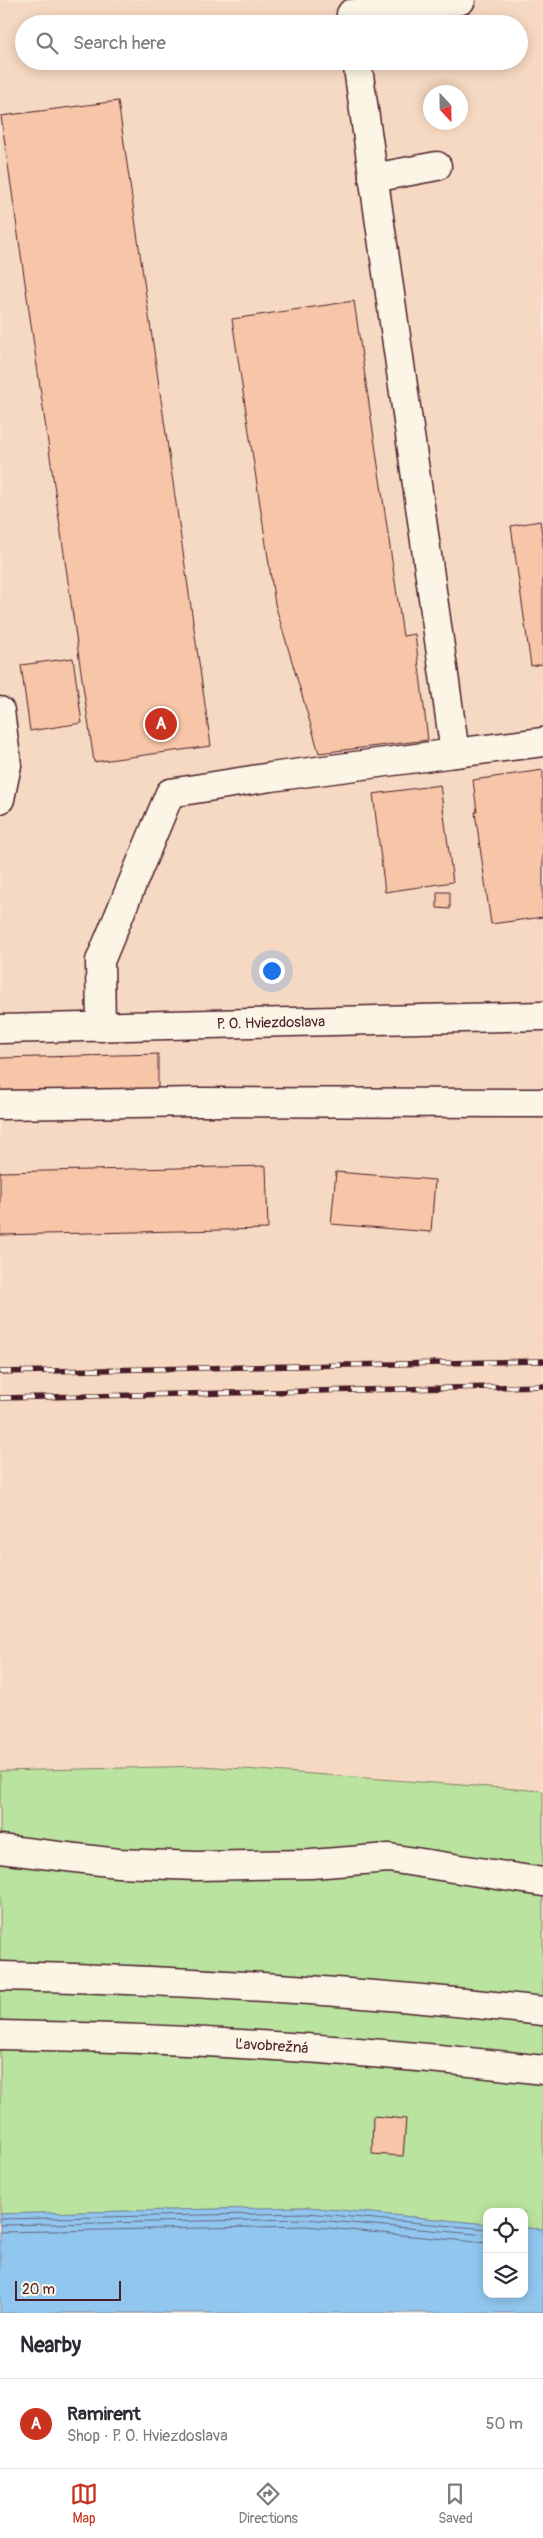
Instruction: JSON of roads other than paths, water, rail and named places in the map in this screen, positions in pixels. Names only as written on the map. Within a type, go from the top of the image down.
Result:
[{"type":"main road","points":[[351,13],[461,0]]},
{"type":"main road","points":[[358,70],[455,753]]},
{"type":"main road","points":[[373,178],[437,166]]},
{"type":"main road","points":[[0,711],[7,765],[0,799]]},
{"type":"main road","points":[[101,1027],[100,961],[170,793],[271,777],[543,742]]},
{"type":"main road","name":"P. O. Hviezdoslava","points":[[0,1029],[543,1016]]},
{"type":"main road","points":[[0,1105],[201,1102],[543,1104]]},
{"type":"main road","points":[[0,1849],[118,1863],[197,1866],[311,1864],[389,1858],[543,1882]]},
{"type":"main road","points":[[0,1976],[127,1979],[281,1987],[543,2011]]},
{"type":"main road","name":"Ľavobrežná","points":[[0,2035],[124,2037],[278,2045],[452,2059],[543,2070]]},
{"type":"water","points":[[307,2207],[483,2224],[483,2298],[528,2298],[528,2228],[543,2229],[543,2313],[0,2313],[0,2214]]},
{"type":"railway","points":[[0,1372],[543,1361]]},
{"type":"railway","points":[[0,1398],[543,1386]]},
{"type":"place","name":"Ramirent","points":[[161,724]]}]
